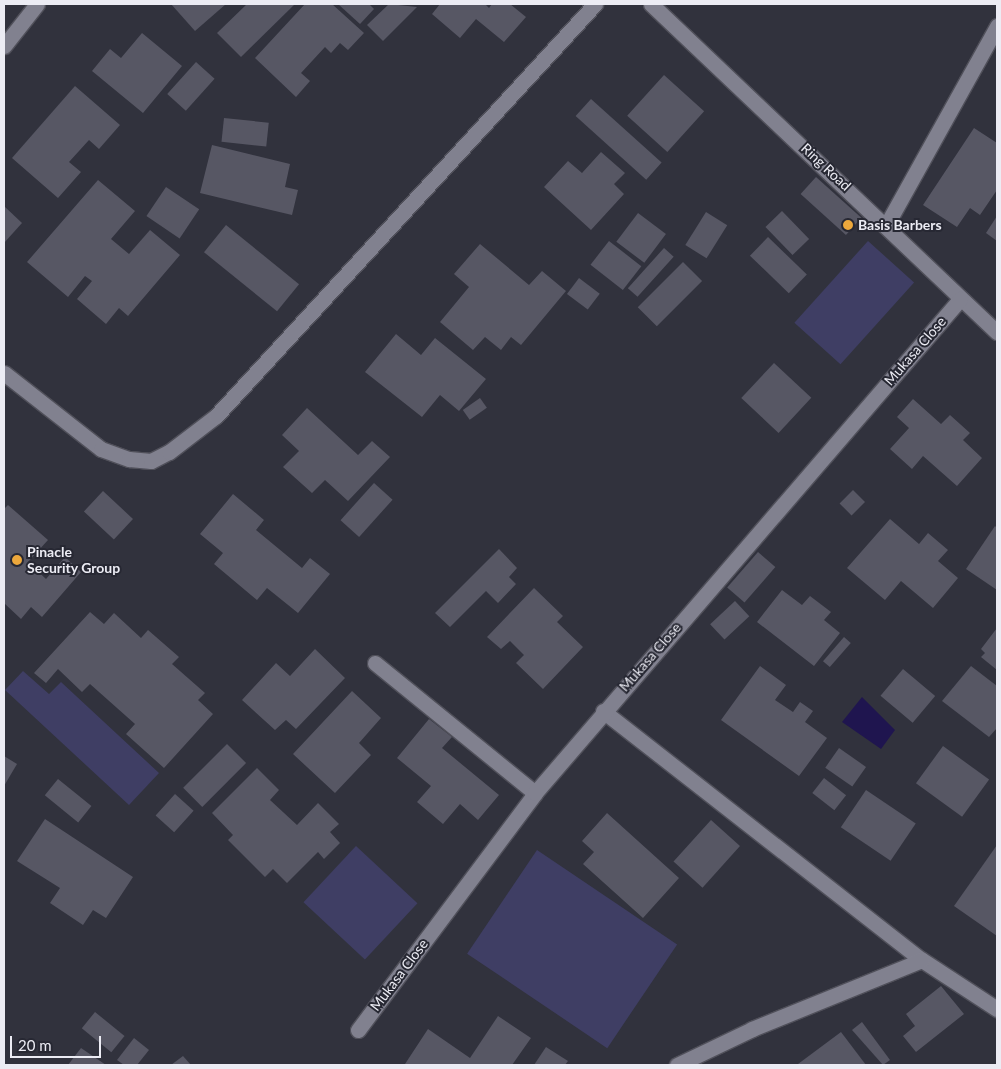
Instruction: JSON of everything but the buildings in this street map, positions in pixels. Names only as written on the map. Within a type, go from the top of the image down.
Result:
[{"type":"street","points":[[4,46],[37,4]]},
{"type":"street","points":[[4,373],[101,449],[129,459],[151,461],[169,452],[216,416],[595,4]]},
{"type":"street","name":"Ring Road","points":[[651,4],[887,224],[960,299],[997,332]]},
{"type":"street","points":[[887,224],[997,26]]},
{"type":"street","name":"Mukasa Close","points":[[358,1030],[535,793],[603,711],[960,299]]},
{"type":"street","points":[[375,663],[535,793]]},
{"type":"street","points":[[603,711],[922,960],[997,1009]]},
{"type":"street","points":[[677,1065],[752,1029],[922,960]]},
{"type":"shaded area","points":[[868,241],[914,282],[840,364],[794,323]]},
{"type":"shaded area","points":[[23,671],[49,694],[61,682],[159,773],[129,805],[5,690]]},
{"type":"shaded area","points":[[862,697],[895,730],[881,749],[842,722]]},
{"type":"shaded area","points":[[356,846],[417,903],[365,960],[303,902]]},
{"type":"shaded area","points":[[537,850],[677,945],[607,1048],[467,954]]},
{"type":"place","name":"Basis Barbers","points":[[848,225]]},
{"type":"place","name":"Pinacle Security Group","points":[[17,560]]}]
